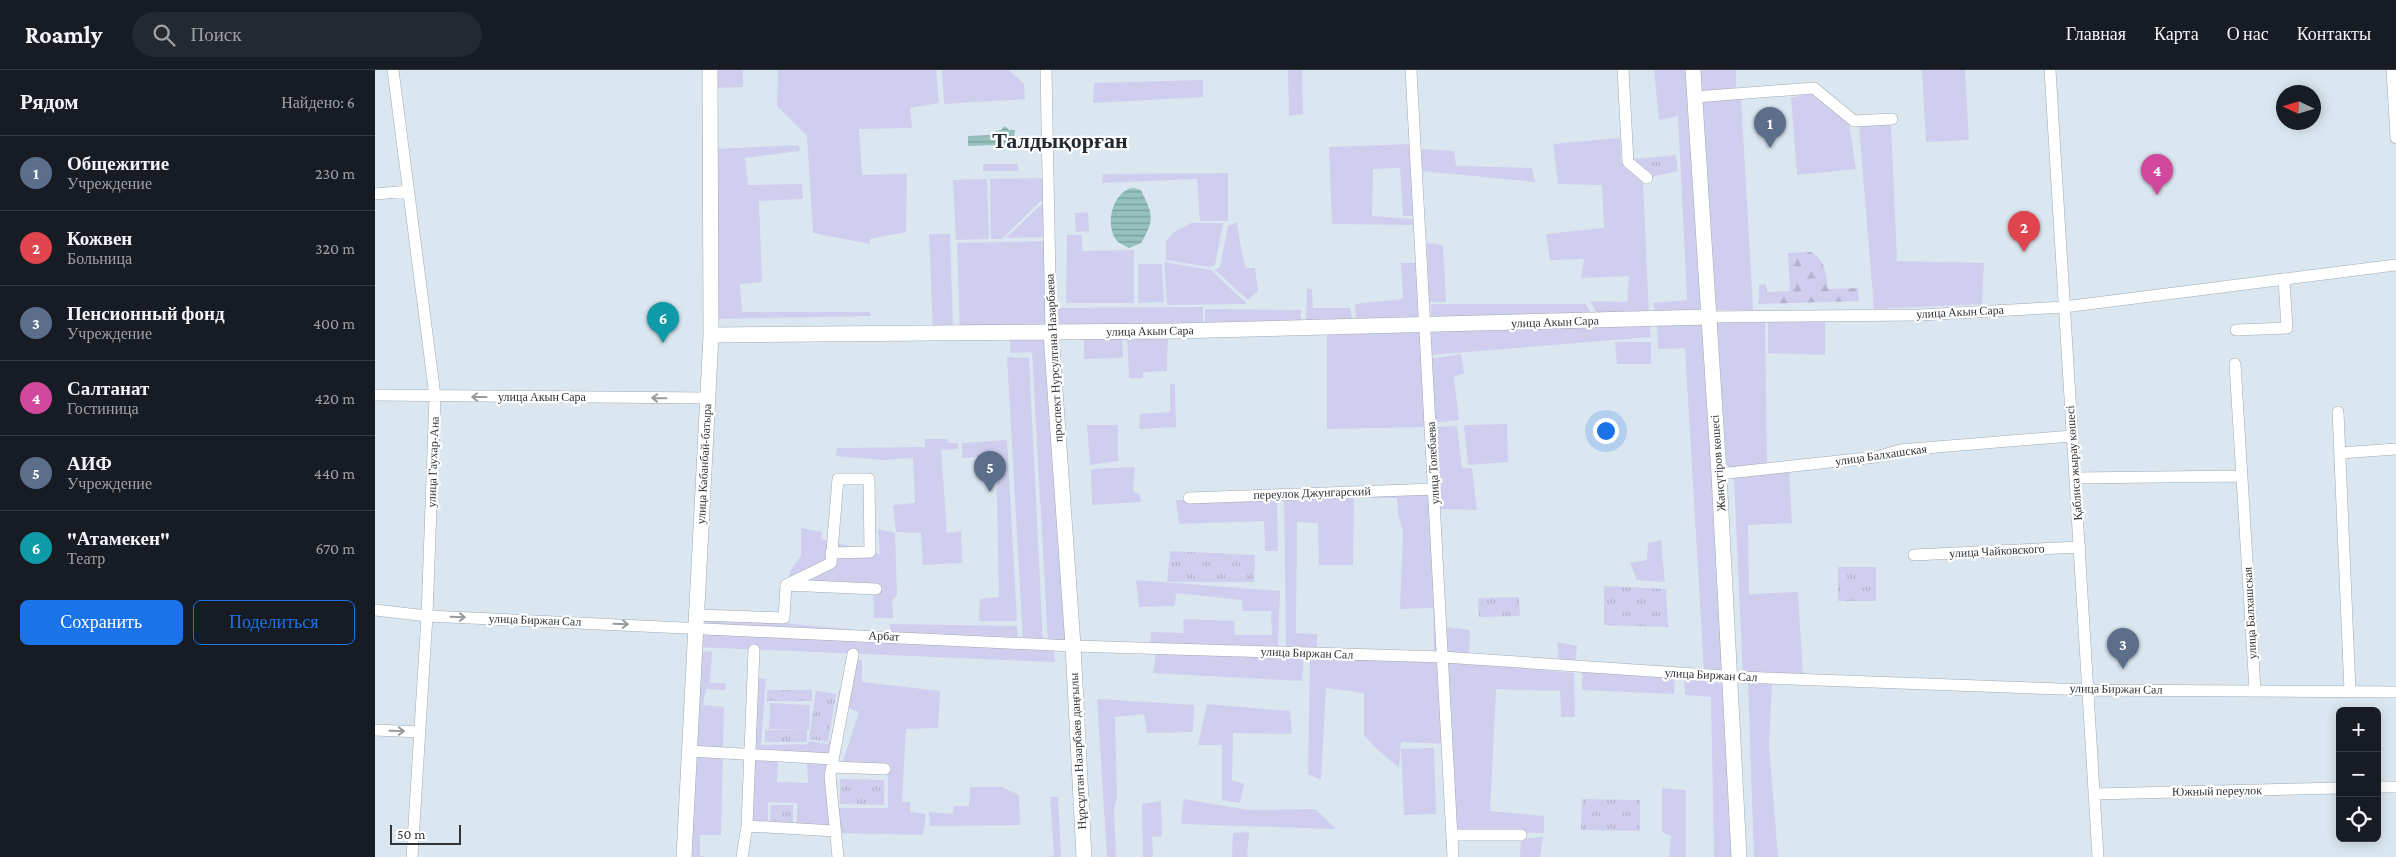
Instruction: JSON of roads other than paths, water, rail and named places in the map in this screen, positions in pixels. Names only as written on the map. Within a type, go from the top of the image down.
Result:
[{"type":"main road","name":"улица Кабанбай-батыра","points":[[684,857],[711,335],[710,70]]},
{"type":"main road","name":"Жансүгіров көшесі","points":[[1693,70],[1719,474],[1739,857]]},
{"type":"main road","name":"улица Акын Сара","points":[[711,335],[1051,333],[1426,326],[1708,317]]},
{"type":"main road","name":"проспект Нурсултана Назарбаева","points":[[1051,333],[1073,646]]},
{"type":"main road","name":"Нұрсұлтан Назарбаев даңғылы","points":[[1073,646],[1084,857]]},
{"type":"street","name":"улица Гаухар-Ана","points":[[393,70],[435,396],[427,616],[411,857]]},
{"type":"street","name":"проспект Нурсултана Назарбаева","points":[[1046,70],[1051,333]]},
{"type":"street","name":"улица Толебаева","points":[[1411,70],[1435,489],[1453,857]]},
{"type":"street","points":[[1623,70],[1628,162],[1647,178]]},
{"type":"street","name":"Қаблиса жырау көшесі","points":[[2050,70],[2098,857]]},
{"type":"street","points":[[2392,70],[2396,138]]},
{"type":"street","points":[[1695,97],[1814,88],[1854,121],[1892,119]]},
{"type":"street","points":[[375,194],[409,191]]},
{"type":"street","name":"улица Акын Сара","points":[[1708,317],[1919,315],[2064,307],[2396,265]]},
{"type":"street","points":[[2236,330],[2287,328],[2284,279]]},
{"type":"street","name":"улица Балхашская","points":[[2235,364],[2255,690]]},
{"type":"street","name":"улица Акын Сара","points":[[375,395],[708,398]]},
{"type":"street","points":[[2338,412],[2350,691]]},
{"type":"street","name":"улица Балхашская","points":[[1719,474],[1876,457],[1900,450],[2072,436]]},
{"type":"street","points":[[2340,453],[2396,449]]},
{"type":"street","points":[[2075,478],[2242,476]]},
{"type":"street","points":[[786,585],[831,563],[831,553],[837,479],[869,479],[870,552],[831,553]]},
{"type":"street","name":"переулок Джунгарский","points":[[1189,498],[1435,489]]},
{"type":"street","name":"улица Чайковского","points":[[1915,556],[2080,547]]},
{"type":"street","points":[[695,621],[783,618],[786,585]]},
{"type":"street","points":[[786,585],[876,589]]},
{"type":"street","name":"улица Биржан Сал","points":[[375,610],[427,616],[695,621]]},
{"type":"street","name":"Арбат","points":[[695,621],[1073,646]]},
{"type":"street","name":"улица Биржан Сал","points":[[1073,646],[1443,657],[1729,676],[2089,690],[2396,692]]},
{"type":"street","points":[[742,857],[747,826],[754,650]]},
{"type":"street","points":[[838,857],[830,776],[853,654]]},
{"type":"street","points":[[375,730],[420,732]]},
{"type":"street","points":[[689,751],[749,754],[885,770]]},
{"type":"street","points":[[2381,787],[2396,787]]},
{"type":"street","name":"Южный переулок","points":[[2094,794],[2336,788]]},
{"type":"street","points":[[747,826],[835,831]]},
{"type":"street","points":[[1452,835],[1521,835]]},
{"type":"place","name":"Общежитие","points":[[1770,148]]},
{"type":"place","name":"Салтанат","points":[[2157,195]]},
{"type":"place","name":"Кожвен","points":[[2024,252]]},
{"type":"place","name":"\"Атамекен\"","points":[[663,343]]},
{"type":"place","name":"АИФ","points":[[990,492]]},
{"type":"place","name":"Пенсионный фонд","points":[[2123,669]]},
{"type":"district","name":"Талдықорған","points":[[1060,140]]}]
